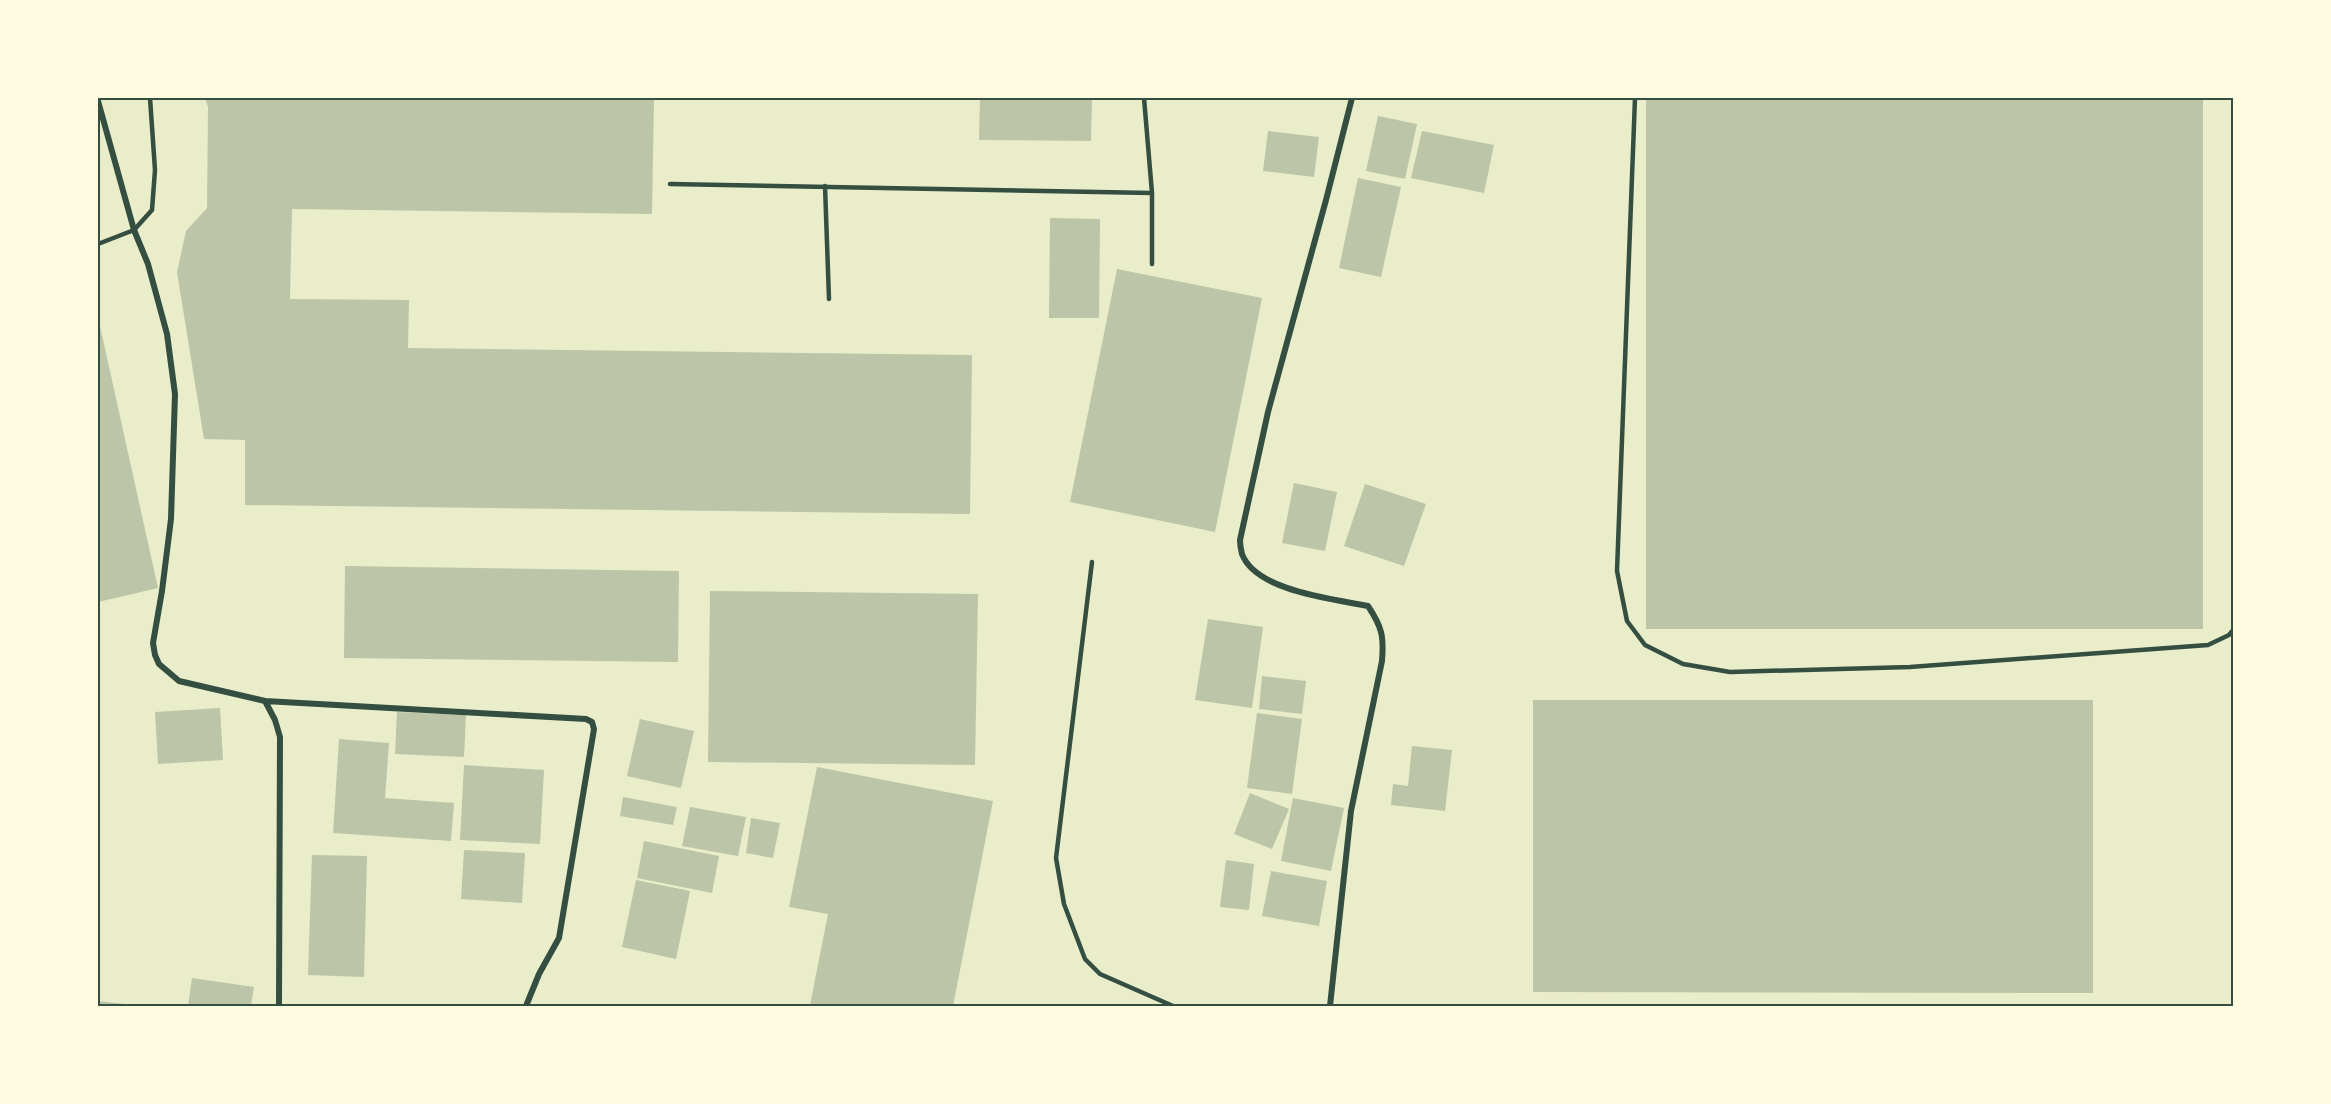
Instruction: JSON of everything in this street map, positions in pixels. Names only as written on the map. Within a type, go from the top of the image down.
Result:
[{"type":"street","points":[[1330,1006],[1351,811],[1382,662],[1384,642],[1380,624],[1368,606],[1288,588],[1263,578],[1251,567],[1243,555],[1240,540],[1268,412],[1352,98]]},
{"type":"street","points":[[98,101],[134,230],[148,264],[167,334],[176,394],[171,519],[153,643],[154,656],[159,664],[179,681],[265,701],[586,719],[592,722],[594,729],[560,938],[538,974],[526,1006]]},
{"type":"street","points":[[265,701],[275,720],[280,737],[279,1006]]},
{"type":"lane","points":[[98,244],[134,230],[152,210],[154,170],[150,98]]},
{"type":"lane","points":[[1144,98],[1152,193],[1152,264]]},
{"type":"lane","points":[[1635,98],[1617,571],[1627,621],[1645,645],[1683,664],[1730,672],[1910,667],[2208,645],[2229,635],[2234,629]]},
{"type":"lane","points":[[670,184],[1152,193]]},
{"type":"lane","points":[[825,186],[829,299]]},
{"type":"lane","points":[[1092,562],[1056,858],[1059,879],[1064,904],[1085,958],[1100,974],[1173,1006]]},
{"type":"building","points":[[205,98],[654,98],[652,214],[292,209],[290,299],[409,300],[408,348],[972,355],[970,514],[245,505],[245,440],[204,439],[177,272],[186,231],[207,208],[208,107]]},
{"type":"building","points":[[980,98],[1092,98],[1091,141],[979,140]]},
{"type":"building","points":[[1646,98],[2203,98],[2203,629],[1646,629]]},
{"type":"building","points":[[1378,116],[1417,124],[1405,179],[1366,171]]},
{"type":"building","points":[[1268,131],[1319,137],[1314,177],[1263,171]]},
{"type":"building","points":[[1422,131],[1494,145],[1484,193],[1411,178]]},
{"type":"building","points":[[1358,178],[1401,187],[1381,277],[1339,268]]},
{"type":"building","points":[[1050,218],[1100,219],[1099,318],[1049,318]]},
{"type":"building","points":[[1117,269],[1262,298],[1215,532],[1070,502]]},
{"type":"building","points":[[98,317],[158,588],[98,602]]},
{"type":"building","points":[[1294,483],[1337,492],[1325,551],[1282,543]]},
{"type":"building","points":[[1365,484],[1426,504],[1404,566],[1344,546]]},
{"type":"building","points":[[345,566],[679,571],[678,662],[344,658]]},
{"type":"building","points":[[710,591],[978,594],[975,765],[708,762]]},
{"type":"building","points":[[1208,619],[1263,627],[1252,708],[1195,700]]},
{"type":"building","points":[[1262,676],[1306,681],[1302,714],[1259,709]]},
{"type":"building","points":[[1533,700],[2093,700],[2093,993],[1533,992]]},
{"type":"building","points":[[220,708],[223,760],[158,764],[155,712]]},
{"type":"building","points":[[397,712],[466,715],[464,757],[395,754]]},
{"type":"building","points":[[1257,713],[1302,719],[1292,794],[1247,788]]},
{"type":"building","points":[[640,719],[694,731],[681,788],[627,776]]},
{"type":"building","points":[[339,739],[389,743],[385,798],[454,803],[451,841],[333,833]]},
{"type":"building","points":[[1412,746],[1452,750],[1445,811],[1391,805],[1393,784],[1408,786]]},
{"type":"building","points":[[464,765],[544,770],[540,844],[460,840]]},
{"type":"building","points":[[817,767],[993,801],[953,1006],[810,1005],[828,914],[789,907]]},
{"type":"building","points":[[1250,793],[1289,809],[1272,849],[1234,834]]},
{"type":"building","points":[[623,797],[677,807],[673,825],[620,816]]},
{"type":"building","points":[[1293,798],[1344,808],[1331,871],[1281,861]]},
{"type":"building","points":[[690,807],[746,817],[738,856],[682,846]]},
{"type":"building","points":[[751,818],[780,823],[773,858],[746,853]]},
{"type":"building","points":[[644,841],[719,856],[712,893],[637,878]]},
{"type":"building","points":[[464,850],[525,853],[522,903],[461,899]]},
{"type":"building","points":[[312,855],[367,856],[364,977],[308,975]]},
{"type":"building","points":[[1226,860],[1254,864],[1249,910],[1220,907]]},
{"type":"building","points":[[1271,871],[1327,881],[1319,926],[1262,916]]},
{"type":"building","points":[[636,880],[690,891],[676,959],[622,947]]},
{"type":"building","points":[[192,978],[254,987],[251,1006],[188,1006]]},
{"type":"building","points":[[98,1001],[133,1005],[133,1006],[98,1006]]}]
